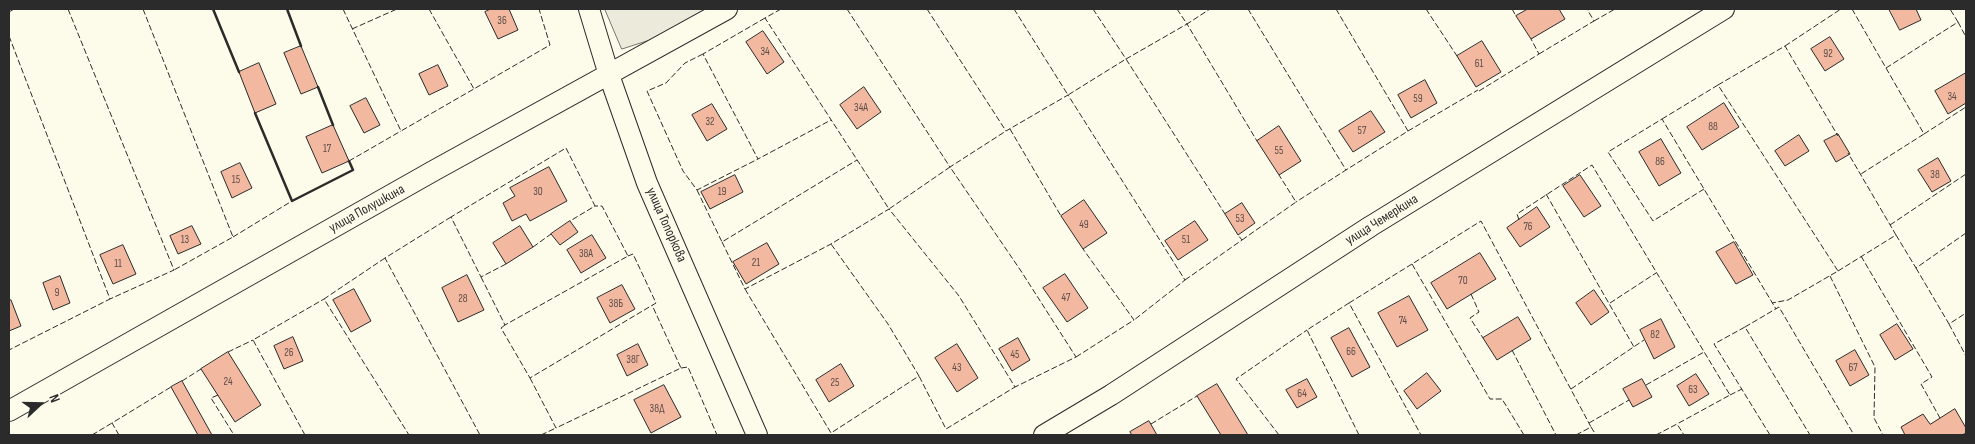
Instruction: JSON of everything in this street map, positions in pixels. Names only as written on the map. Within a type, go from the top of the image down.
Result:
[{"type":"street","name":"улица Топоркова","points":[[589,9],[609,75],[647,183],[758,435]]},
{"type":"street","name":"улица Полушкина","points":[[9,411],[726,9]]},
{"type":"street","name":"улица Чемеркина","points":[[1044,435],[1119,390],[1371,226],[1724,9]]},
{"type":"shaded area","points":[[605,9],[706,9],[656,38],[622,49]]},
{"type":"building","points":[[491,9],[509,9],[518,30],[498,39],[485,12]]},
{"type":"building","points":[[1528,9],[1559,9],[1565,19],[1531,39],[1516,16]]},
{"type":"building","points":[[1889,9],[1916,9],[1921,20],[1900,30]]},
{"type":"building","points":[[763,31],[784,62],[767,74],[746,42]]},
{"type":"building","points":[[1830,37],[1844,59],[1825,71],[1811,49]]},
{"type":"building","points":[[1482,41],[1501,72],[1476,87],[1457,56]]},
{"type":"building","points":[[301,46],[318,87],[301,94],[284,53]]},
{"type":"building","points":[[259,63],[276,104],[255,113],[239,72]]},
{"type":"building","points":[[438,65],[448,86],[429,95],[419,74]]},
{"type":"building","points":[[1966,73],[1966,103],[1948,114],[1935,91]]},
{"type":"building","points":[[1425,80],[1437,103],[1411,118],[1398,95]]},
{"type":"building","points":[[864,87],[881,112],[857,129],[840,105]]},
{"type":"building","points":[[366,98],[380,125],[364,133],[350,106]]},
{"type":"building","points":[[1724,103],[1739,127],[1702,150],[1687,127]]},
{"type":"building","points":[[712,104],[727,129],[707,141],[692,115]]},
{"type":"building","points":[[1371,111],[1385,132],[1353,152],[1339,131]]},
{"type":"building","points":[[333,125],[349,161],[322,173],[306,137]]},
{"type":"building","points":[[1279,126],[1301,161],[1279,175],[1257,141]]},
{"type":"building","points":[[1838,134],[1850,154],[1836,162],[1824,141]]},
{"type":"building","points":[[1799,135],[1809,151],[1785,166],[1775,151]]},
{"type":"building","points":[[1661,139],[1681,173],[1659,186],[1639,152]]},
{"type":"building","points":[[1938,158],[1951,181],[1932,192],[1918,170]]},
{"type":"building","points":[[240,163],[252,188],[232,198],[221,172]]},
{"type":"building","points":[[549,167],[567,201],[530,221],[526,214],[512,221],[503,203],[515,196],[510,188]]},
{"type":"building","points":[[735,175],[743,192],[710,209],[701,192]]},
{"type":"building","points":[[1580,175],[1601,206],[1584,217],[1563,186]]},
{"type":"building","points":[[1084,200],[1107,233],[1083,249],[1061,216]]},
{"type":"building","points":[[1242,203],[1255,223],[1238,235],[1225,214]]},
{"type":"building","points":[[1537,207],[1550,227],[1520,247],[1507,228]]},
{"type":"building","points":[[570,221],[578,232],[560,245],[551,234]]},
{"type":"building","points":[[1195,221],[1208,240],[1178,260],[1165,241]]},
{"type":"building","points":[[192,226],[201,244],[178,254],[170,236]]},
{"type":"building","points":[[520,226],[533,247],[506,264],[493,243]]},
{"type":"building","points":[[592,235],[606,258],[581,273],[567,250]]},
{"type":"building","points":[[1734,242],[1753,275],[1736,284],[1716,252]]},
{"type":"building","points":[[767,243],[779,264],[746,284],[733,262]]},
{"type":"building","points":[[123,245],[136,274],[113,284],[100,255]]},
{"type":"building","points":[[1480,253],[1496,279],[1447,309],[1431,283]]},
{"type":"building","points":[[1065,274],[1088,308],[1067,322],[1043,288]]},
{"type":"building","points":[[467,275],[484,310],[458,322],[442,288]]},
{"type":"building","points":[[60,276],[70,303],[53,310],[43,283]]},
{"type":"building","points":[[622,285],[635,309],[610,323],[597,298]]},
{"type":"building","points":[[354,289],[371,321],[351,332],[333,300]]},
{"type":"building","points":[[1594,290],[1609,312],[1591,325],[1576,303]]},
{"type":"building","points":[[1409,296],[1428,330],[1397,347],[1378,313]]},
{"type":"building","points":[[11,300],[21,326],[9,331],[9,301]]},
{"type":"building","points":[[1518,317],[1531,339],[1497,360],[1483,338]]},
{"type":"building","points":[[1661,319],[1675,347],[1654,359],[1640,330]]},
{"type":"building","points":[[1897,324],[1913,349],[1895,360],[1880,335]]},
{"type":"building","points":[[1349,328],[1370,367],[1352,377],[1331,338]]},
{"type":"building","points":[[293,337],[303,361],[284,369],[274,346]]},
{"type":"building","points":[[1018,338],[1030,360],[1012,371],[999,349]]},
{"type":"building","points":[[638,344],[648,365],[627,376],[617,355]]},
{"type":"building","points":[[957,344],[978,378],[957,392],[935,358]]},
{"type":"building","points":[[1855,350],[1869,375],[1850,386],[1836,361]]},
{"type":"building","points":[[228,352],[261,405],[235,422],[201,369]]},
{"type":"building","points":[[841,364],[854,386],[829,402],[816,380]]},
{"type":"building","points":[[1427,373],[1441,391],[1417,409],[1404,391]]},
{"type":"building","points":[[1696,374],[1709,394],[1689,406],[1677,386]]},
{"type":"building","points":[[1307,379],[1317,397],[1297,408],[1286,390]]},
{"type":"building","points":[[1642,379],[1652,397],[1633,407],[1623,389]]},
{"type":"building","points":[[182,381],[212,435],[198,435],[171,387]]},
{"type":"building","points":[[1217,384],[1248,435],[1221,435],[1197,396]]},
{"type":"building","points":[[664,385],[681,417],[651,433],[634,400]]},
{"type":"building","points":[[1955,409],[1966,428],[1966,433],[1962,435],[1905,435],[1901,427],[1923,414],[1930,424]]},
{"type":"building","points":[[1149,421],[1157,435],[1132,435],[1130,432]]},
{"type":"fence","points":[[9,12],[14,9]]},
{"type":"fence","points":[[68,9],[174,270],[110,299]]},
{"type":"fence","points":[[143,9],[233,237],[174,270]]},
{"type":"fence","points":[[343,9],[401,131],[550,45],[539,9]]},
{"type":"fence","points":[[352,29],[397,9]]},
{"type":"fence","points":[[429,9],[474,89]]},
{"type":"fence","points":[[781,9],[765,18],[889,209],[950,167],[1021,271],[1076,357],[1015,387]]},
{"type":"fence","points":[[847,9],[950,167],[1006,131]]},
{"type":"fence","points":[[927,9],[1006,131],[1068,95],[1185,280],[1134,320]]},
{"type":"fence","points":[[1014,9],[1068,95],[1126,59],[1225,214]]},
{"type":"fence","points":[[1093,9],[1126,59],[1187,24],[1257,141]]},
{"type":"fence","points":[[1177,9],[1187,24],[1210,9]]},
{"type":"fence","points":[[1248,9],[1346,170],[1296,202]]},
{"type":"fence","points":[[1336,9],[1408,131],[1346,170]]},
{"type":"fence","points":[[1426,9],[1457,56]]},
{"type":"fence","points":[[1512,9],[1516,16]]},
{"type":"fence","points":[[1539,54],[1594,21],[1587,9]]},
{"type":"fence","points":[[1594,21],[1615,9]]},
{"type":"fence","points":[[1785,46],[1841,9]]},
{"type":"fence","points":[[1852,9],[1924,134],[1861,174]]},
{"type":"fence","points":[[1886,68],[1958,22],[1950,9]]},
{"type":"fence","points":[[765,18],[703,54],[758,159],[831,120]]},
{"type":"fence","points":[[1958,22],[1966,37]]},
{"type":"fence","points":[[9,36],[110,299],[9,350]]},
{"type":"fence","points":[[1479,91],[1539,54],[1531,39]]},
{"type":"fence","points":[[1718,85],[1785,46],[1838,136]]},
{"type":"fence","points":[[703,54],[685,63],[666,83],[647,91],[683,171],[697,190],[758,159]]},
{"type":"fence","points":[[1662,119],[1718,85],[1838,271],[1788,300],[1772,303]]},
{"type":"fence","points":[[1408,131],[1478,90]]},
{"type":"fence","points":[[1924,134],[1966,107]]},
{"type":"fence","points":[[1704,189],[1653,221],[1608,152],[1662,119],[1776,309]]},
{"type":"fence","points":[[1010,129],[1061,216]]},
{"type":"fence","points":[[349,161],[401,131]]},
{"type":"fence","points":[[506,264],[481,277],[451,217],[566,148],[595,206],[570,221]]},
{"type":"fence","points":[[1838,271],[1896,235],[1848,153]]},
{"type":"fence","points":[[697,190],[722,242],[857,160]]},
{"type":"fence","points":[[1519,220],[1517,214],[1592,165],[1730,395],[1677,424]]},
{"type":"fence","points":[[1890,225],[1966,174]]},
{"type":"fence","points":[[1242,240],[1296,202],[1279,175]]},
{"type":"fence","points":[[1546,194],[1634,347]]},
{"type":"fence","points":[[233,237],[292,201]]},
{"type":"fence","points":[[481,277],[505,325],[628,256],[602,206],[595,206]]},
{"type":"fence","points":[[722,242],[745,289],[831,244],[889,209],[959,296],[1015,387],[946,429],[919,376]]},
{"type":"fence","points":[[451,217],[385,258],[480,435]]},
{"type":"fence","points":[[1524,435],[1502,399],[1490,399],[1412,264],[1481,221],[1591,427]]},
{"type":"fence","points":[[1896,235],[1916,268],[1966,233]]},
{"type":"fence","points":[[533,247],[551,234]]},
{"type":"fence","points":[[1185,280],[1242,240],[1238,235]]},
{"type":"fence","points":[[745,289],[831,433],[919,376],[888,324],[831,244]]},
{"type":"fence","points":[[1076,357],[1134,320],[1083,249]]},
{"type":"fence","points":[[505,325],[501,328],[530,378],[656,303],[633,254],[628,256]]},
{"type":"fence","points":[[1861,256],[1932,377],[1921,384],[1940,418]]},
{"type":"fence","points":[[385,258],[324,299],[409,435]]},
{"type":"fence","points":[[1349,303],[1412,264]]},
{"type":"fence","points":[[1916,268],[1949,324],[1966,313]]},
{"type":"fence","points":[[1610,303],[1656,273]]},
{"type":"fence","points":[[1830,276],[1875,367],[1874,418],[1883,435]]},
{"type":"fence","points":[[1471,294],[1479,312],[1470,318],[1483,338]]},
{"type":"fence","points":[[305,435],[253,340],[324,299]]},
{"type":"fence","points":[[1359,435],[1307,330],[1349,303],[1421,435]]},
{"type":"fence","points":[[530,378],[556,428],[681,368],[652,305]]},
{"type":"fence","points":[[1745,327],[1779,307],[1854,435]]},
{"type":"fence","points":[[1949,324],[1966,356]]},
{"type":"fence","points":[[1770,435],[1714,344],[1745,327],[1810,435]]},
{"type":"fence","points":[[1279,435],[1236,379],[1307,330]]},
{"type":"fence","points":[[228,352],[253,340]]},
{"type":"fence","points":[[1571,389],[1644,340]]},
{"type":"fence","points":[[1512,350],[1556,435]]},
{"type":"fence","points":[[1646,385],[1704,352]]},
{"type":"fence","points":[[681,368],[688,367],[717,435]]},
{"type":"fence","points":[[182,381],[201,369]]},
{"type":"fence","points":[[119,435],[112,423],[171,387]]},
{"type":"fence","points":[[1730,395],[1742,389]]},
{"type":"fence","points":[[218,395],[211,398],[234,435]]},
{"type":"fence","points":[[1151,424],[1197,396]]},
{"type":"fence","points":[[1589,423],[1629,400]]},
{"type":"fence","points":[[92,435],[112,423]]},
{"type":"fence","points":[[1656,435],[1677,424],[1684,435]]},
{"type":"fence","points":[[1576,435],[1591,427],[1596,435]]},
{"type":"fence","points":[[541,435],[556,428]]},
{"type":"wall","points":[[213,9],[239,72]]},
{"type":"wall","points":[[287,9],[301,46]]},
{"type":"wall","points":[[318,87],[333,125]]},
{"type":"wall","points":[[255,113],[292,201],[353,170],[349,161]]}]
